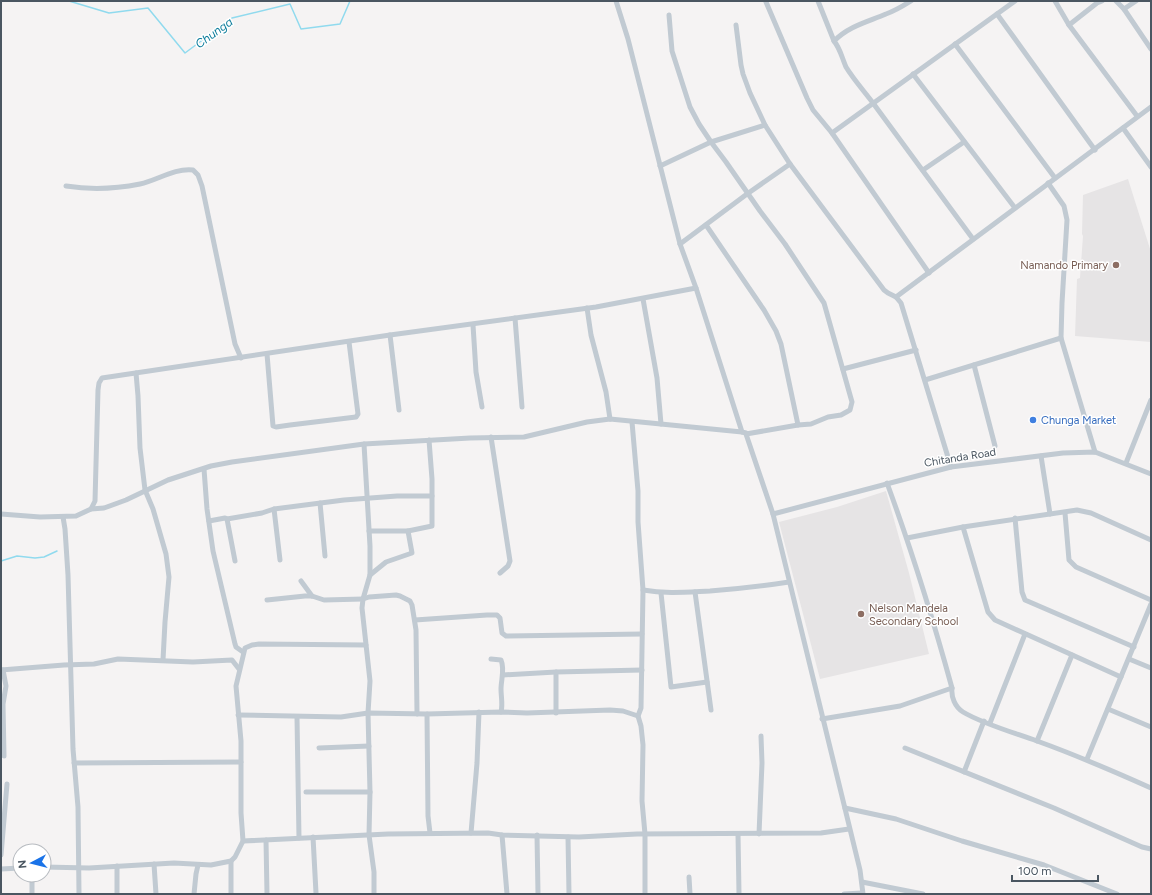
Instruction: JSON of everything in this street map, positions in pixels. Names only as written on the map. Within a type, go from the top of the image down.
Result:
[{"type":"street","points":[[616,1],[628,39],[680,244],[744,433],[774,514],[822,719],[860,870],[862,893],[844,894]]},
{"type":"street","points":[[818,1],[834,41],[838,45],[846,67],[859,86],[874,102],[973,239]]},
{"type":"street","points":[[834,41],[848,30],[887,14],[911,1]]},
{"type":"street","points":[[832,133],[1015,1]]},
{"type":"street","points":[[1055,1],[1069,25],[1137,116]]},
{"type":"street","points":[[1069,25],[1097,3],[1102,1]]},
{"type":"street","points":[[1116,1],[1124,9],[1151,49]]},
{"type":"street","points":[[1124,9],[1136,1]]},
{"type":"street","points":[[766,2],[813,110],[832,133],[929,273]]},
{"type":"street","points":[[997,14],[1094,150]]},
{"type":"street","points":[[1,514],[40,517],[76,516],[91,509],[104,508],[126,500],[168,480],[211,466],[364,444],[490,437],[524,437],[587,422],[610,419],[744,433],[810,424],[828,417],[841,415],[850,410],[852,402],[824,303],[785,244],[747,194],[699,124],[690,107],[672,51],[669,15]]},
{"type":"street","points":[[736,26],[743,74],[765,125],[790,164],[884,290],[896,297],[901,303],[951,467]]},
{"type":"street","points":[[955,44],[1055,178]]},
{"type":"street","points":[[913,74],[1015,208]]},
{"type":"street","points":[[896,297],[1151,107]]},
{"type":"street","points":[[660,166],[710,142],[765,125]]},
{"type":"street","points":[[1123,128],[1151,167]]},
{"type":"street","points":[[923,170],[964,142]]},
{"type":"street","points":[[680,244],[790,164]]},
{"type":"street","points":[[66,186],[80,188],[114,188],[141,184],[184,169],[193,170],[198,175],[202,186],[235,344],[241,358]]},
{"type":"street","points":[[1048,183],[1064,206],[1067,220],[1061,338],[1095,452]]},
{"type":"street","points":[[706,225],[764,310],[776,331],[781,344],[798,425]]},
{"type":"street","points":[[91,509],[95,502],[95,463],[99,383],[102,378],[390,335],[473,325],[587,308],[643,299],[696,288]]},
{"type":"street","points":[[643,299],[657,378],[661,424]]},
{"type":"street","points":[[587,308],[591,335],[606,392],[610,419]]},
{"type":"street","points":[[515,318],[522,407]]},
{"type":"street","points":[[473,325],[476,372],[482,407]]},
{"type":"street","points":[[390,335],[399,410]]},
{"type":"street","points":[[925,380],[1061,338]]},
{"type":"street","points":[[267,354],[273,426],[276,427],[356,417],[358,414],[349,342]]},
{"type":"street","points":[[843,368],[916,350]]},
{"type":"street","points":[[974,365],[995,446]]},
{"type":"street","points":[[136,373],[140,448],[146,490],[153,509],[167,562],[169,588],[165,622],[164,660]]},
{"type":"street","points":[[1126,463],[1151,400]]},
{"type":"street","points":[[632,422],[638,491],[638,522],[643,590],[641,708],[638,716],[641,726],[643,745],[642,801],[645,834],[645,894]]},
{"type":"street","points":[[490,437],[510,561],[508,566],[500,572]]},
{"type":"street","points":[[369,531],[408,531],[432,526],[429,440]]},
{"type":"street","points":[[364,444],[368,498],[370,575],[362,599],[370,681],[368,713],[370,792],[369,835],[374,872],[374,894]]},
{"type":"street","name":"Chitanda Road","points":[[774,514],[951,467],[1063,453],[1095,452],[1151,474]]},
{"type":"street","points":[[1041,456],[1050,514]]},
{"type":"street","points":[[204,469],[213,551],[235,644],[236,647],[243,652]]},
{"type":"street","points":[[887,483],[907,538],[952,688],[951,693],[956,705],[963,712],[984,721],[1087,759],[1151,788]]},
{"type":"street","points":[[209,521],[262,513],[274,509],[320,503],[368,498],[432,496]]},
{"type":"street","points":[[320,503],[325,556]]},
{"type":"street","points":[[274,509],[280,560]]},
{"type":"street","points":[[907,538],[1015,518],[1065,513],[1077,510],[1090,513],[1151,540]]},
{"type":"street","points":[[1065,513],[1067,546],[1071,563],[1076,567],[1151,600]]},
{"type":"street","points":[[63,517],[67,557],[71,664],[71,720],[78,807],[79,894]]},
{"type":"street","points":[[1015,518],[1022,592],[1025,600],[1134,647]]},
{"type":"street","points":[[227,519],[234,560]]},
{"type":"street","points":[[963,527],[988,612],[994,620],[1121,677]]},
{"type":"street","points":[[370,575],[386,562],[412,554],[408,531]]},
{"type":"street","points":[[301,581],[304,588],[312,596]]},
{"type":"street","points":[[643,590],[661,593],[695,592],[754,588],[789,582]]},
{"type":"street","points":[[695,592],[711,710]]},
{"type":"street","points":[[661,593],[671,687],[707,682]]},
{"type":"street","points":[[267,600],[312,596],[324,600],[400,596],[410,601],[415,620],[417,714]]},
{"type":"street","points":[[1087,759],[1151,604]]},
{"type":"street","points":[[415,620],[497,615],[500,618],[502,633],[506,636],[642,634]]},
{"type":"street","points":[[990,723],[1025,634]]},
{"type":"street","points":[[231,894],[231,861],[238,852],[243,841],[241,814],[241,762],[236,686],[243,652],[248,646],[259,644],[366,645]]},
{"type":"street","points":[[1037,741],[1072,655]]},
{"type":"street","points":[[4,756],[3,704],[6,686],[2,670],[71,664],[94,664],[118,659],[193,662],[232,660],[239,669]]},
{"type":"street","points":[[491,659],[501,660],[503,675],[501,691],[503,705],[501,712]]},
{"type":"street","points":[[1129,659],[1151,668]]},
{"type":"street","points":[[503,675],[642,670]]},
{"type":"street","points":[[556,672],[556,713]]},
{"type":"street","points":[[822,719],[900,706],[952,688]]},
{"type":"street","points":[[1108,709],[1151,727]]},
{"type":"street","points":[[238,715],[342,717],[368,713],[556,713],[623,711],[638,716]]},
{"type":"street","points":[[471,833],[477,763],[479,712]]},
{"type":"street","points":[[427,714],[428,816],[430,833]]},
{"type":"street","points":[[297,717],[299,838]]},
{"type":"street","points":[[964,772],[984,721]]},
{"type":"street","points":[[759,834],[762,763],[761,736]]},
{"type":"street","points":[[318,748],[369,746]]},
{"type":"street","points":[[905,748],[1054,808],[1142,847],[1151,849]]},
{"type":"street","points":[[74,763],[241,762]]},
{"type":"street","points":[[1,855],[7,784]]},
{"type":"street","points":[[306,792],[370,792]]},
{"type":"street","points":[[845,808],[896,819],[962,841],[1044,865],[1117,894]]},
{"type":"street","points":[[243,841],[430,833],[488,833],[502,835],[568,837],[645,834],[759,834],[821,832],[849,829]]},
{"type":"street","points":[[738,834],[739,894]]},
{"type":"street","points":[[502,835],[507,894]]},
{"type":"street","points":[[537,835],[538,894]]},
{"type":"street","points":[[313,837],[316,893]]},
{"type":"street","points":[[568,837],[569,894]]},
{"type":"street","points":[[266,840],[267,894]]},
{"type":"street","points":[[52,867],[79,868],[181,863],[211,865],[231,861]]},
{"type":"street","points":[[154,864],[156,894]]},
{"type":"street","points":[[194,894],[198,865]]},
{"type":"street","points":[[117,866],[117,894]]},
{"type":"street","points":[[1,869],[12,868]]},
{"type":"street","points":[[689,877],[690,894]]},
{"type":"street","points":[[862,882],[923,894]]},
{"type":"street","points":[[32,883],[32,894]]},
{"type":"shaded area","name":"Namando Primary","points":[[1128,179],[1151,252],[1151,342],[1075,336],[1077,279],[1080,278],[1083,236],[1083,195]]},
{"type":"shaded area","name":"Nelson Mandela Secondary School","points":[[886,491],[909,573],[929,654],[820,679],[779,522],[837,507]]},
{"type":"waterway","name":"Chunga","points":[[69,1],[109,13],[148,8],[185,53],[232,18],[290,4],[301,29],[340,24],[350,1]]},
{"type":"waterway","points":[[1,561],[17,556],[35,558],[44,557],[57,551]]},
{"type":"place","name":"Namando Primary","points":[[1116,265]]},
{"type":"place","name":"Chunga Market","points":[[1033,420]]},
{"type":"place","name":"Nelson Mandela Secondary School","points":[[861,614]]}]
